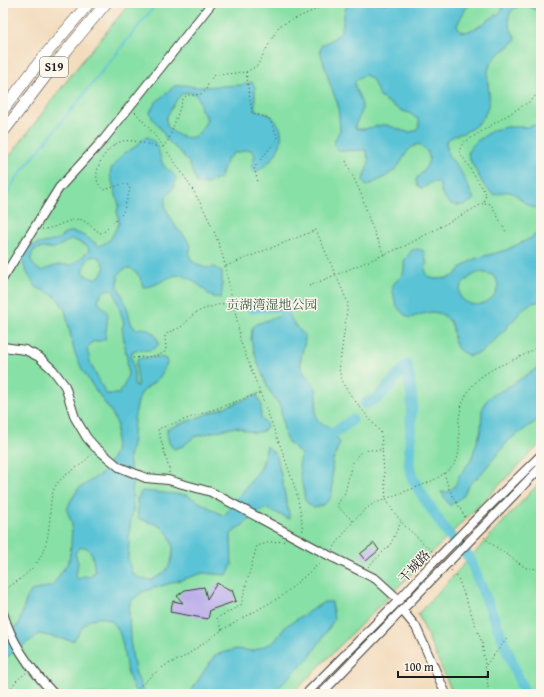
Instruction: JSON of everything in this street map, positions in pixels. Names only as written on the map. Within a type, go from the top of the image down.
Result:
[{"type":"highway","name":"S19","points":[[3,110],[40,61],[88,3]]},
{"type":"highway","name":"S19","points":[[3,132],[52,68],[106,3]]},
{"type":"street","points":[[3,278],[59,188],[104,139],[212,3]]},
{"type":"street","points":[[3,347],[25,350],[38,357],[53,370],[66,386],[75,418],[95,447],[119,467],[146,478],[168,480],[211,492],[376,579],[399,600]]},
{"type":"street","name":"干城路","points":[[306,694],[399,600],[473,520],[541,455]]},
{"type":"street","name":"干城路","points":[[321,694],[541,467]]},
{"type":"street","points":[[401,611],[414,628],[445,694]]},
{"type":"street","points":[[3,613],[7,626],[22,654],[54,694]]},
{"type":"path","points":[[163,147],[174,127],[183,99],[187,95],[200,95],[204,93],[215,75],[246,72],[257,66],[279,26],[319,8],[325,3]]},
{"type":"path","points":[[246,72],[252,113],[269,118],[278,138],[254,168],[258,182]]},
{"type":"path","points":[[484,203],[486,194],[459,151],[463,143],[532,100],[541,89]]},
{"type":"path","points":[[130,106],[154,133],[185,179],[205,212],[218,242],[234,301],[240,340],[283,453],[296,491],[302,515],[303,532],[297,538],[288,541],[271,542],[258,546],[252,563],[242,606],[217,618],[222,630]]},
{"type":"path","points":[[34,228],[44,230],[77,219],[83,220],[100,233],[105,231],[123,213],[130,189],[128,185],[123,184],[104,190],[100,187],[97,168],[107,150],[122,141],[132,141],[163,147]]},
{"type":"path","points":[[346,161],[362,196],[370,222],[384,254]]},
{"type":"path","points":[[309,286],[406,246],[484,203],[491,204],[506,232]]},
{"type":"path","points":[[225,266],[316,230],[348,303],[339,370],[343,384],[352,398],[371,420]]},
{"type":"path","points":[[133,358],[155,356],[164,353],[166,349],[165,336],[167,333],[184,325],[193,315],[206,308],[234,301]]},
{"type":"path","points":[[132,694],[151,676],[166,665],[184,657],[222,630],[282,596],[328,555],[353,521],[371,505],[433,480],[453,466],[458,457],[458,420],[460,408],[464,398],[474,384],[496,367],[529,352],[541,344]]},
{"type":"path","points":[[168,480],[169,469],[158,429],[260,393]]},
{"type":"path","points":[[3,591],[22,578],[38,563],[46,544],[54,488],[60,480],[87,460],[95,447]]},
{"type":"path","points":[[353,521],[337,506],[345,491],[349,472],[357,456],[361,452],[382,450]]},
{"type":"path","points":[[444,473],[449,489],[464,516],[473,520]]},
{"type":"path","points":[[362,571],[390,545],[401,521]]},
{"type":"path","points":[[484,537],[526,568],[541,569]]},
{"type":"path","points":[[486,666],[509,636]]},
{"type":"path","points":[[7,694],[16,682],[32,668]]},
{"type":"green space","name":"贡湖湾湿地公园","points":[[130,3],[541,3],[541,443],[292,694],[3,694],[3,165],[75,70]]},
{"type":"green space","points":[[541,481],[541,694],[453,694],[418,614]]},
{"type":"water","points":[[349,3],[472,3],[466,8],[457,25],[460,31],[466,32],[478,27],[500,13],[503,5],[499,3],[541,3],[541,16],[533,9],[524,6],[516,8],[510,13],[509,23],[516,39],[493,60],[490,65],[488,75],[489,99],[487,111],[480,121],[471,129],[446,141],[448,155],[460,170],[474,199],[468,203],[463,205],[450,204],[442,194],[439,182],[432,182],[422,189],[417,185],[416,179],[424,170],[429,161],[427,152],[418,144],[413,146],[408,151],[393,172],[366,186],[363,180],[369,162],[366,150],[341,151],[336,148],[334,142],[340,130],[338,105],[320,51],[322,45],[335,38],[342,29],[346,7]],"holes":[[[366,75],[372,79],[380,97],[419,120],[417,129],[407,132],[386,125],[366,129],[355,128],[356,122],[362,110],[361,101],[355,82],[360,77]]]},
{"type":"water","points":[[252,82],[255,87],[255,109],[270,116],[280,127],[281,138],[278,150],[270,161],[255,172],[252,170],[252,164],[255,155],[251,150],[234,153],[227,159],[220,178],[207,184],[197,184],[189,163],[168,141],[152,118],[150,112],[155,103],[174,86],[184,85],[196,87],[242,85]],"holes":[[[188,92],[192,93],[198,98],[201,110],[205,115],[206,122],[198,133],[193,137],[187,138],[176,134],[170,129],[166,118],[177,99],[182,94]]]},
{"type":"water","points":[[533,125],[541,126],[541,206],[536,208],[528,205],[518,196],[510,192],[494,195],[484,186],[469,158],[468,152],[477,141],[493,130],[507,127],[527,127]]},
{"type":"water","points":[[147,137],[152,139],[157,146],[165,167],[174,174],[176,178],[174,187],[166,197],[165,206],[177,229],[183,234],[191,245],[189,255],[192,261],[207,268],[214,267],[222,272],[222,291],[221,298],[212,297],[194,281],[181,275],[176,275],[148,287],[143,287],[140,277],[132,269],[129,268],[123,270],[118,275],[118,287],[126,304],[131,323],[135,329],[144,328],[150,330],[159,344],[150,350],[132,352],[135,386],[138,386],[136,364],[138,358],[160,357],[166,359],[167,363],[160,377],[142,392],[134,419],[133,440],[129,457],[133,511],[130,525],[128,559],[132,573],[139,578],[152,580],[166,571],[173,553],[173,547],[166,531],[159,526],[138,518],[137,499],[142,491],[187,495],[224,516],[261,468],[267,446],[277,456],[290,519],[265,508],[231,534],[232,565],[227,575],[203,573],[142,592],[133,599],[130,603],[129,610],[130,640],[135,671],[144,694],[136,694],[127,671],[119,631],[110,620],[99,618],[88,621],[73,641],[39,634],[3,660],[3,637],[19,624],[26,600],[31,591],[52,586],[69,561],[72,524],[67,510],[78,489],[106,469],[115,452],[117,424],[112,413],[82,369],[74,351],[65,310],[58,299],[53,295],[36,287],[20,259],[29,247],[56,240],[69,232],[83,235],[99,246],[110,240],[119,223],[117,211],[119,205],[110,175],[111,169],[123,154],[135,147]],"holes":[[[72,239],[87,246],[89,249],[88,252],[72,265],[57,265],[41,271],[35,267],[31,259],[34,250],[41,248],[54,248]],[[94,256],[100,258],[105,267],[101,275],[95,279],[88,277],[83,272],[86,262]],[[110,289],[114,291],[124,323],[122,328],[128,374],[119,394],[106,394],[91,365],[87,349],[92,342],[105,340],[108,315],[98,299],[104,291]],[[86,547],[92,554],[95,572],[89,577],[84,576],[78,579],[76,577],[78,562],[75,553],[79,548]]]},
{"type":"water","points":[[541,231],[541,301],[532,303],[525,307],[504,331],[482,352],[469,356],[458,349],[455,343],[452,325],[442,314],[433,312],[410,318],[401,312],[396,305],[392,287],[403,274],[404,261],[412,250],[418,249],[424,251],[427,264],[425,270],[428,276],[434,279],[448,278],[454,276],[463,266],[474,259],[506,250],[531,238]],"holes":[[[480,272],[492,275],[497,280],[498,286],[496,292],[487,301],[480,304],[466,302],[459,294],[460,289],[470,277]]]},
{"type":"water","points":[[289,313],[295,325],[305,335],[301,366],[304,373],[316,389],[316,416],[321,424],[328,426],[340,442],[333,460],[331,495],[328,501],[323,505],[314,508],[305,500],[299,467],[301,454],[287,441],[280,406],[269,390],[258,364],[251,340],[252,328],[256,324]]},
{"type":"water","points":[[541,366],[541,418],[510,439],[479,476],[469,485],[463,496],[450,506],[441,492],[448,492],[455,486],[459,476],[471,460],[481,430],[482,410],[486,401],[492,395],[503,390]]},
{"type":"water","points":[[257,395],[261,404],[261,419],[265,422],[267,427],[263,431],[254,433],[236,427],[194,437],[183,446],[174,449],[170,445],[167,429]]},
{"type":"water","points":[[324,602],[332,602],[334,620],[310,657],[272,694],[189,694],[215,655],[236,649],[253,651],[274,642],[286,626]]},
{"type":"building","points":[[374,543],[379,550],[366,561],[360,554]]},
{"type":"building","points":[[217,583],[230,591],[232,590],[236,601],[210,610],[208,619],[170,612],[173,601],[183,603],[177,596],[185,590],[204,587],[207,599]]},
{"type":"waterway","points":[[3,203],[15,180],[157,3]]},
{"type":"waterway","points":[[251,308],[285,306],[283,328]]},
{"type":"waterway","points":[[365,404],[379,397],[407,365],[412,399],[409,464],[412,477],[448,534],[469,557],[525,694]]},
{"type":"waterway","points":[[319,433],[337,431],[352,420]]}]
